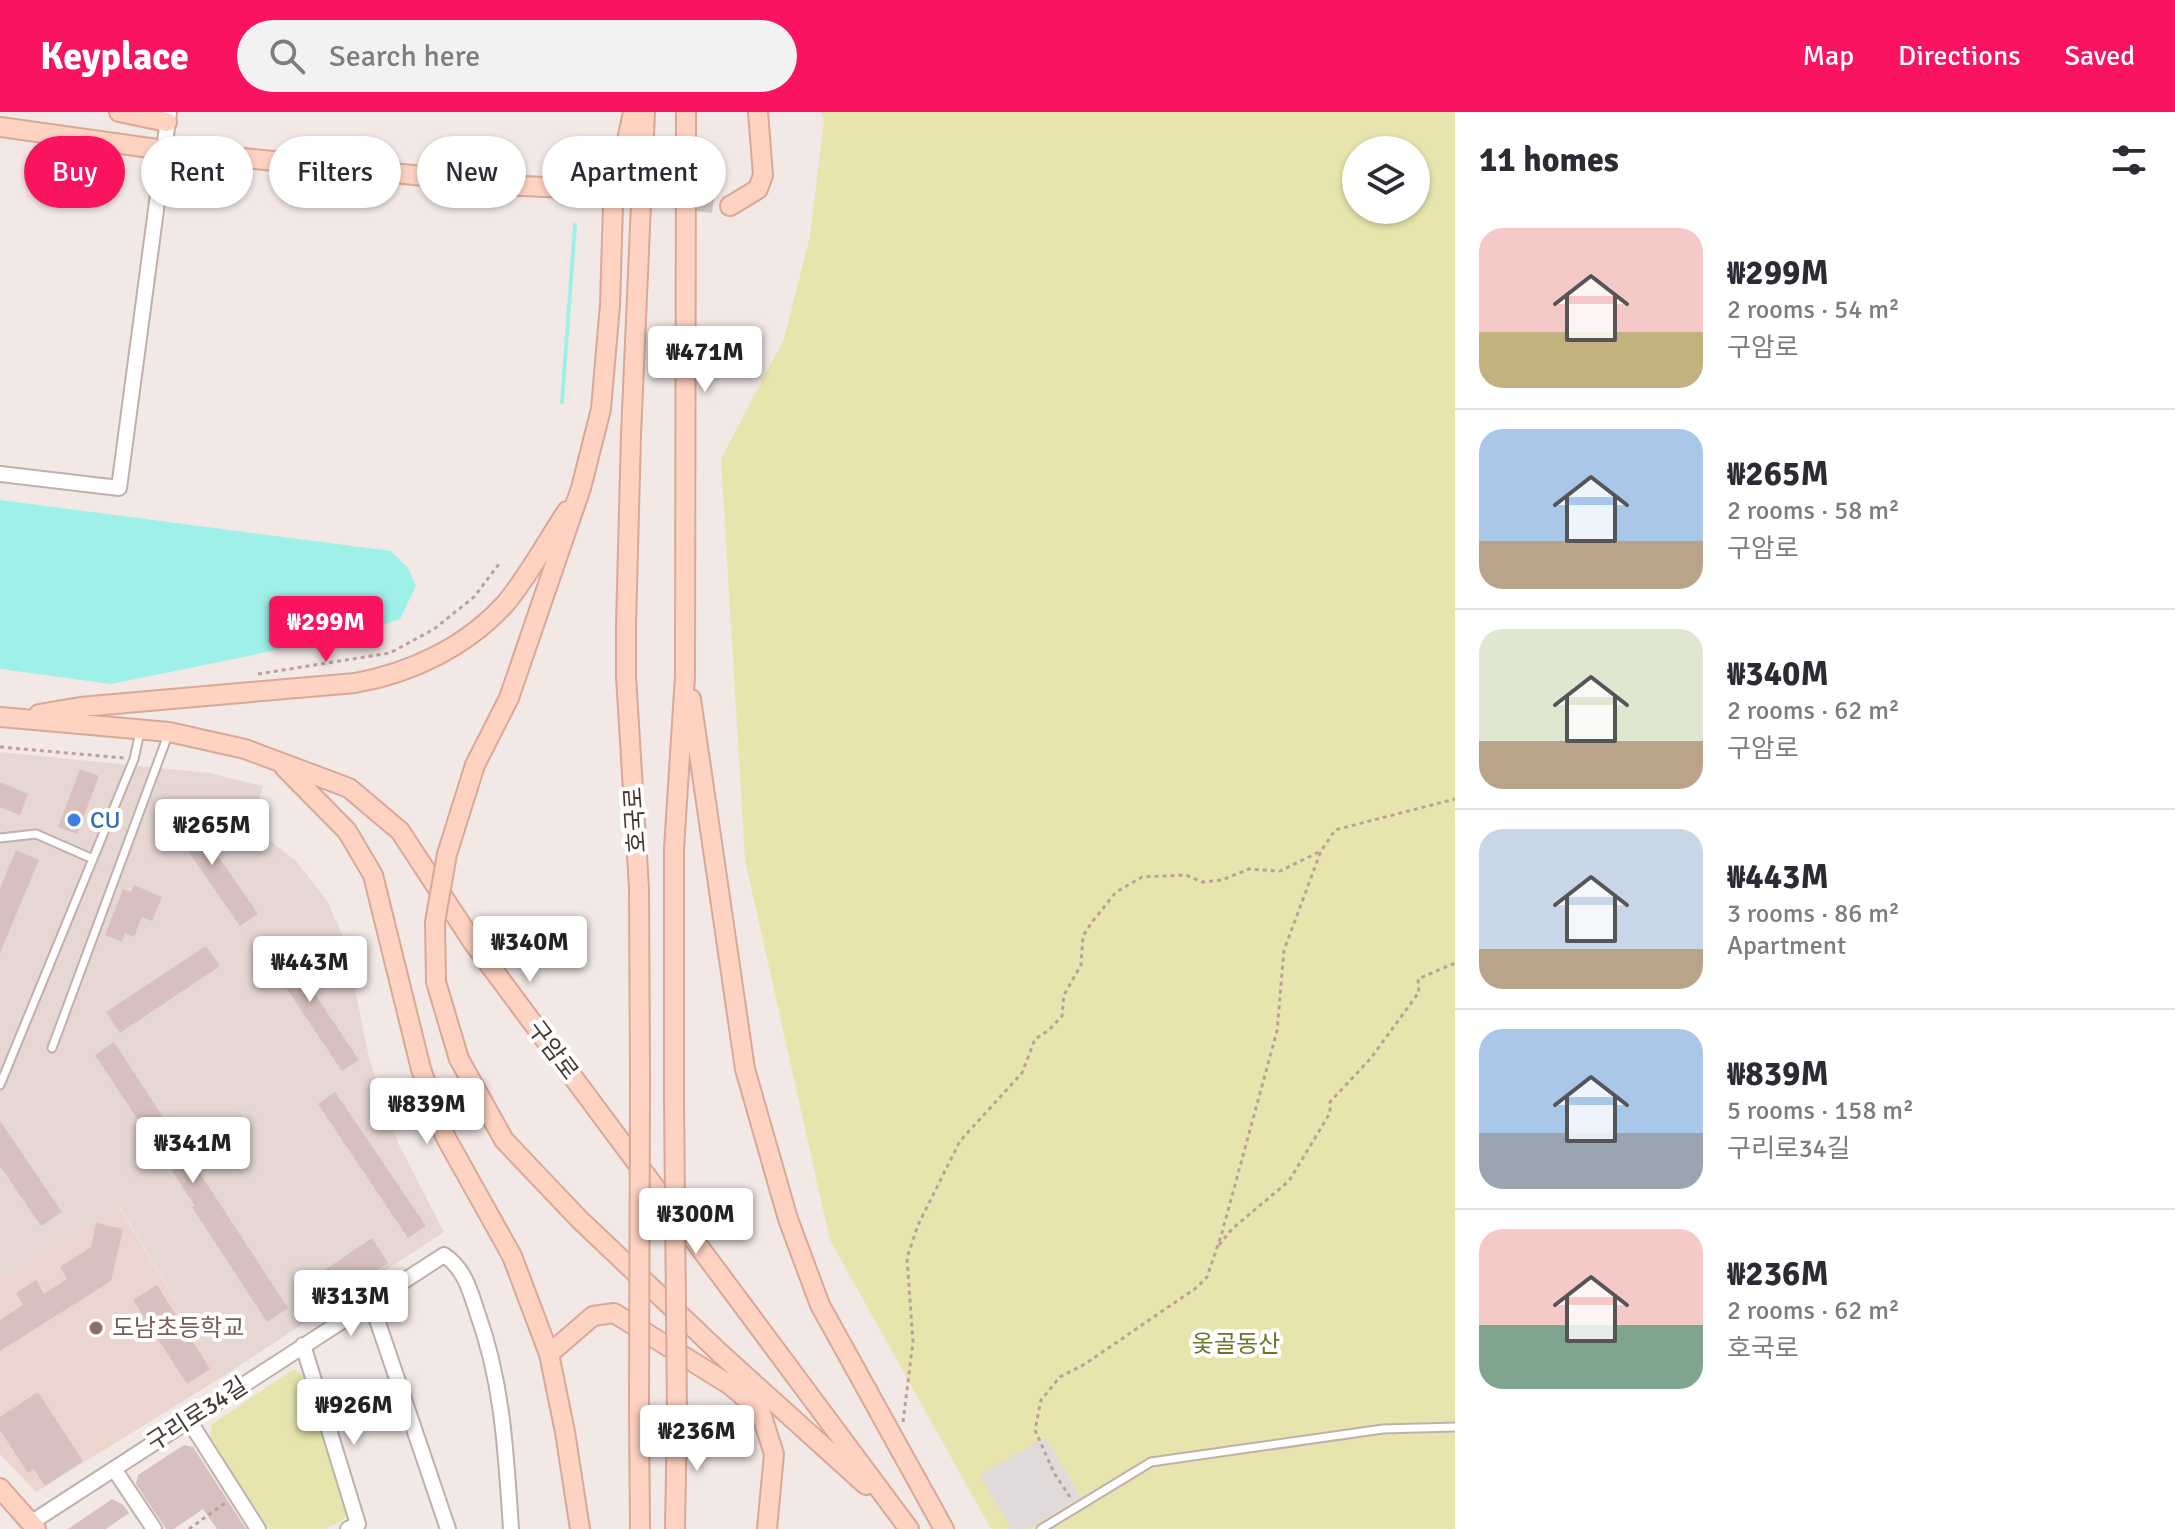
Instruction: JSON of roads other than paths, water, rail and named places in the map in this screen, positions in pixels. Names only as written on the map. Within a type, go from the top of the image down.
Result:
[{"type":"main road","points":[[119,112],[168,117]]},
{"type":"main road","points":[[633,112],[613,207],[610,305],[601,409],[581,488],[509,698],[475,765],[447,854],[435,922],[436,982],[459,1059],[504,1140],[579,1219],[709,1343],[897,1514]]},
{"type":"main road","name":"호국로","points":[[640,1529],[639,888],[626,676],[626,625],[645,112]]},
{"type":"main road","name":"호국로","points":[[675,1529],[674,849],[685,676],[683,438],[686,112]]},
{"type":"main road","points":[[730,206],[758,189],[763,175],[758,112]]},
{"type":"main road","points":[[0,127],[141,147]]},
{"type":"main road","points":[[253,159],[542,187]]},
{"type":"main road","points":[[5,717],[80,707],[355,683],[389,677],[465,639],[506,603],[581,488]]},
{"type":"main road","points":[[685,676],[694,713],[745,1069],[788,1219],[820,1305],[944,1529]]},
{"type":"main road","name":"구암로","points":[[5,717],[169,732],[245,749],[349,788],[400,831],[474,944],[909,1529]]},
{"type":"main road","points":[[280,762],[347,831],[373,875],[421,1069],[445,1136],[512,1256],[549,1354],[580,1529]]},
{"type":"main road","points":[[549,1354],[593,1316],[614,1313],[730,1385],[760,1410],[774,1454],[767,1529]]},
{"type":"main road","points":[[0,1488],[34,1526]]},
{"type":"street","points":[[0,474],[119,488],[156,208]]},
{"type":"street","name":"구리로34길","points":[[34,1526],[188,1419],[444,1255],[454,1262],[467,1282],[489,1343],[505,1429],[511,1529]]},
{"type":"street","points":[[371,1302],[448,1529]]},
{"type":"street","points":[[303,1345],[358,1524],[348,1529]]},
{"type":"street","points":[[188,1419],[258,1529]]},
{"type":"street","points":[[114,1469],[154,1529]]},
{"type":"lane","points":[[0,1085],[134,759],[141,730]]},
{"type":"lane","points":[[52,1048],[169,732]]},
{"type":"lane","points":[[0,838],[36,834],[93,859]]},
{"type":"lane","points":[[1041,1529],[1151,1462],[1383,1429],[1455,1427]]},
{"type":"water","points":[[0,500],[391,551],[408,568],[416,586],[400,619],[377,627],[111,684],[0,669]]},
{"type":"waterway","points":[[562,402],[575,225]]},
{"type":"tunnel","points":[[726,206],[730,206]]},
{"type":"place","name":"CU","points":[[74,820]]},
{"type":"place","name":"도남초등학교","points":[[96,1328]]},
{"type":"park label","name":"옻골동산","points":[[1236,1344]]}]
